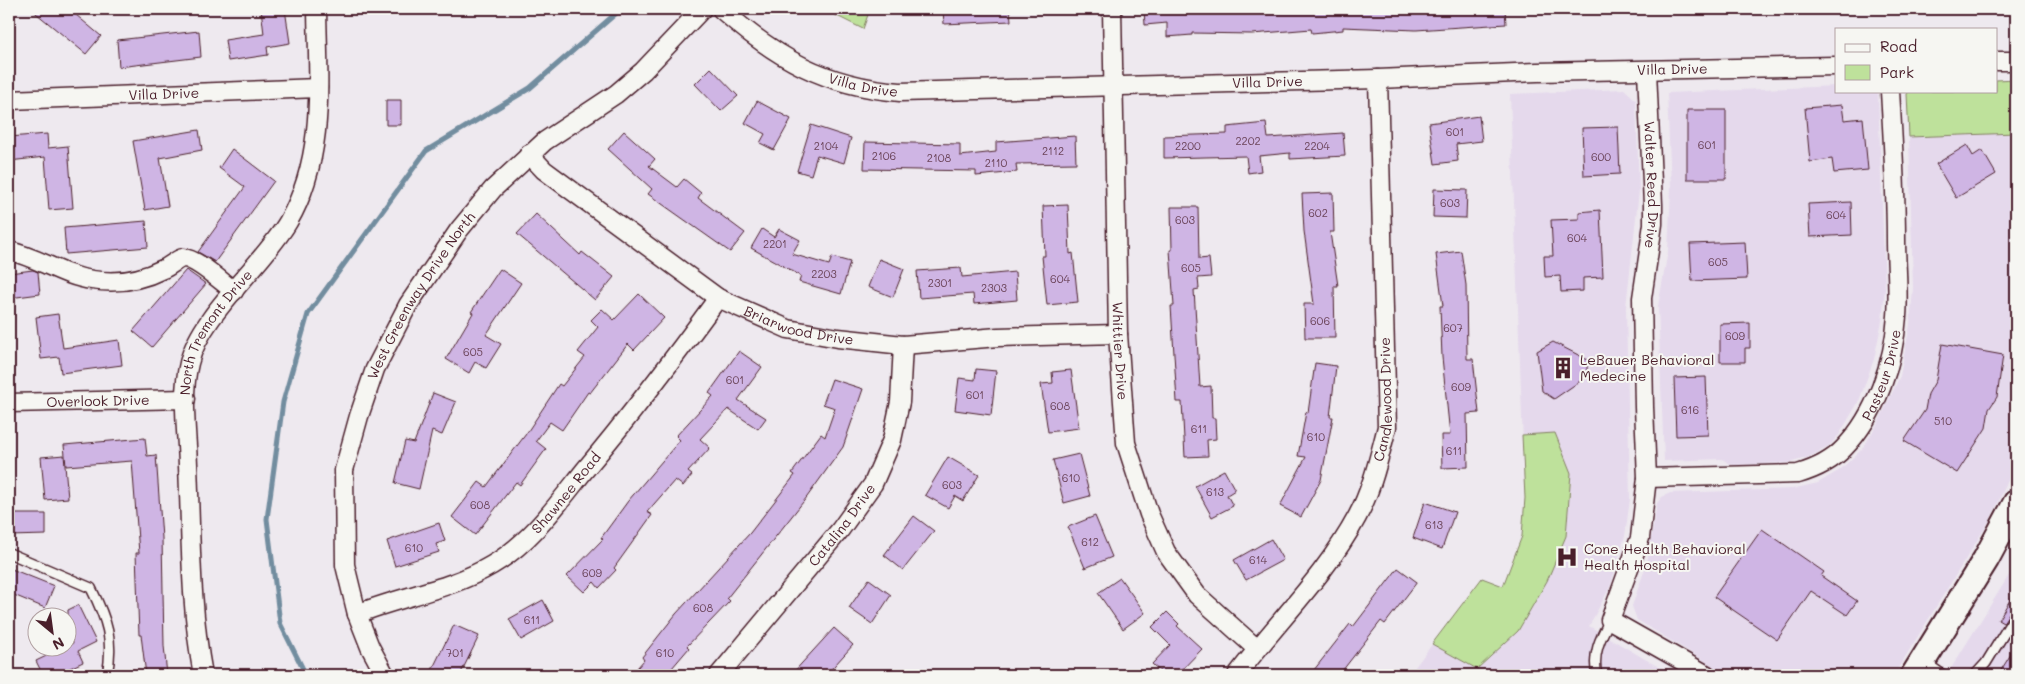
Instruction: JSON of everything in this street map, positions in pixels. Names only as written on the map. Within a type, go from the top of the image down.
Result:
[{"type":"street","name":"North Tremont Drive","points":[[203,675],[196,641],[194,601],[186,399],[188,364],[200,335],[288,223],[307,180],[317,134],[317,9]]},
{"type":"street","name":"West Greenway Drive North","points":[[385,675],[370,647],[357,614],[345,565],[344,470],[359,416],[376,368],[408,305],[459,230],[493,189],[529,154],[623,88],[643,71],[702,9]]},
{"type":"street","name":"Villa Drive","points":[[721,9],[766,46],[784,58],[826,78],[866,88],[915,92],[1378,79],[1537,72],[1835,66]]},
{"type":"street","name":"Whittier Drive","points":[[1112,9],[1115,86],[1118,334],[1126,443],[1150,514],[1163,544],[1197,594],[1257,649]]},
{"type":"street","points":[[1998,62],[2016,61]]},
{"type":"street","name":"Walter Reed Drive","points":[[1610,620],[1640,538],[1647,478],[1642,298],[1653,224],[1653,205],[1647,71]]},
{"type":"street","name":"Candlewood Drive","points":[[1237,675],[1332,556],[1358,516],[1373,476],[1387,427],[1378,79]]},
{"type":"street","name":"Villa Drive","points":[[9,100],[318,88]]},
{"type":"street","name":"Pasteur Drive","points":[[1647,478],[1798,474],[1815,469],[1831,460],[1854,436],[1882,385],[1893,348],[1897,318],[1896,196],[1890,92]]},
{"type":"street","name":"Briarwood Drive","points":[[529,154],[544,170],[718,298],[788,329],[903,346],[998,336],[1118,334]]},
{"type":"street","points":[[9,251],[24,254],[76,277],[94,280],[121,281],[148,276],[182,258],[192,260],[234,291]]},
{"type":"street","name":"Shawnee Road","points":[[357,614],[457,583],[492,565],[518,547],[546,518],[645,398],[718,298]]},
{"type":"street","name":"Catalina Drive","points":[[719,675],[840,530],[873,484],[892,440],[900,402],[903,346]]},
{"type":"street","name":"Overlook Drive","points":[[9,403],[186,399]]},
{"type":"street","points":[[1926,671],[2016,503]]},
{"type":"street","points":[[1610,620],[1707,675]]},
{"type":"lane","points":[[9,552],[91,588],[107,619],[111,654],[107,675]]},
{"type":"lane","points":[[1975,675],[1986,663],[2016,614]]},
{"type":"lane","points":[[1597,675],[1596,652],[1600,637],[1610,620]]},
{"type":"shaded area","points":[[1835,86],[1835,92],[1878,93],[1885,288],[1882,321],[1874,359],[1859,401],[1839,435],[1828,447],[1809,457],[1789,463],[1732,465],[1722,459],[1664,461],[1658,306],[1668,251],[1671,188],[1667,93]]},
{"type":"shaded area","points":[[1624,89],[1636,100],[1639,191],[1626,307],[1630,499],[1625,536],[1610,587],[1589,626],[1672,675],[1409,675],[1482,578],[1503,586],[1522,536],[1525,498],[1510,94]]},
{"type":"shaded area","points":[[2016,133],[2016,463],[1991,518],[1894,675],[1728,675],[1637,620],[1632,606],[1647,563],[1657,503],[1662,497],[1670,493],[1792,489],[1818,483],[1840,470],[1862,449],[1878,423],[1900,376],[1910,325],[1913,288],[1909,137]]},
{"type":"shaded area","points":[[2016,564],[2016,675],[1947,675],[1960,654]]},
{"type":"green space","points":[[835,9],[870,9],[863,29],[833,14]]},
{"type":"green space","points":[[2016,79],[2016,133],[1909,137],[1908,92],[1998,92],[1998,80]]},
{"type":"green space","points":[[1555,433],[1571,473],[1566,536],[1547,581],[1518,631],[1477,669],[1432,644],[1482,578],[1503,586],[1522,536],[1525,498],[1522,435]]},
{"type":"building","points":[[31,9],[69,9],[101,36],[86,54]]},
{"type":"building","points":[[261,9],[285,9],[290,43],[267,47],[268,55],[228,61],[225,40],[264,34]]},
{"type":"building","points":[[943,9],[1010,9],[1011,21],[944,24]]},
{"type":"building","points":[[1144,9],[1505,9],[1506,24],[1416,30],[1343,27],[1343,30],[1312,33],[1311,29],[1252,34],[1192,33],[1192,35],[1167,37],[1167,23],[1145,25]]},
{"type":"building","points":[[199,31],[201,57],[119,67],[117,40]]},
{"type":"building","points":[[711,68],[738,96],[721,111],[695,84]]},
{"type":"building","points":[[386,100],[401,100],[401,125],[386,125]]},
{"type":"building","points":[[757,101],[791,119],[774,150],[760,143],[765,134],[745,123]]},
{"type":"building","points":[[1842,105],[1844,120],[1863,118],[1868,170],[1834,173],[1832,159],[1810,162],[1805,108]]},
{"type":"building","points":[[1687,110],[1726,110],[1726,179],[1687,179]]},
{"type":"building","points":[[1479,116],[1482,141],[1456,144],[1458,161],[1435,164],[1429,123]]},
{"type":"building","points":[[1266,123],[1268,138],[1343,133],[1345,156],[1290,159],[1290,153],[1259,156],[1261,171],[1248,173],[1246,156],[1164,158],[1164,136],[1227,134],[1227,127]]},
{"type":"building","points":[[811,125],[851,138],[844,163],[817,155],[811,175],[797,171]]},
{"type":"building","points":[[1618,127],[1620,174],[1584,176],[1582,128]]},
{"type":"building","points":[[199,130],[202,150],[160,158],[168,206],[145,210],[133,141]]},
{"type":"building","points":[[624,131],[655,159],[649,166],[677,187],[684,179],[701,193],[698,198],[745,233],[730,252],[648,194],[652,189],[608,149]]},
{"type":"building","points":[[47,134],[48,148],[68,146],[73,208],[49,210],[45,157],[9,161],[9,137]]},
{"type":"building","points":[[1075,136],[1076,163],[1016,164],[1017,172],[976,176],[976,171],[864,169],[865,142],[960,144],[960,156],[996,152],[996,142]]},
{"type":"building","points":[[1967,145],[1973,156],[1982,150],[1996,174],[1956,198],[1936,164]]},
{"type":"building","points":[[232,149],[274,181],[215,262],[198,252],[245,187],[219,168]]},
{"type":"building","points":[[1434,189],[1467,190],[1466,218],[1433,217]]},
{"type":"building","points":[[1333,193],[1334,232],[1330,232],[1338,286],[1334,286],[1335,338],[1305,338],[1304,304],[1314,304],[1304,231],[1302,194]]},
{"type":"building","points":[[1851,202],[1852,235],[1810,237],[1808,204]]},
{"type":"building","points":[[1068,205],[1070,254],[1073,253],[1078,302],[1047,305],[1042,256],[1045,256],[1043,206]]},
{"type":"building","points":[[1171,207],[1198,207],[1199,259],[1209,258],[1211,277],[1198,278],[1199,289],[1194,290],[1200,387],[1211,386],[1212,418],[1215,418],[1216,439],[1207,440],[1208,456],[1185,457],[1182,402],[1177,402],[1171,306],[1174,306],[1170,250],[1172,250]]},
{"type":"building","points":[[1600,210],[1603,277],[1583,278],[1583,291],[1561,292],[1560,276],[1545,277],[1544,256],[1553,256],[1551,220],[1579,219],[1579,212]]},
{"type":"building","points":[[536,214],[580,255],[582,252],[614,277],[595,300],[517,234]]},
{"type":"building","points":[[146,221],[148,247],[66,254],[64,228]]},
{"type":"building","points":[[762,229],[774,237],[779,229],[800,240],[792,254],[829,265],[832,257],[850,262],[841,294],[799,282],[801,276],[751,248]]},
{"type":"building","points":[[1745,242],[1747,279],[1692,281],[1690,244]]},
{"type":"building","points":[[1461,251],[1466,285],[1467,359],[1473,359],[1479,413],[1467,414],[1468,467],[1442,468],[1441,435],[1450,435],[1442,357],[1440,306],[1443,306],[1436,254]]},
{"type":"building","points":[[879,259],[904,269],[893,297],[868,287]]},
{"type":"building","points":[[961,268],[962,277],[1015,272],[1017,300],[974,304],[973,294],[919,298],[917,271]]},
{"type":"building","points":[[500,269],[521,283],[486,335],[501,344],[486,368],[475,362],[469,373],[446,359],[473,313],[471,312]]},
{"type":"building","points":[[33,270],[38,272],[40,294],[9,298],[9,273]]},
{"type":"building","points":[[186,270],[206,284],[152,347],[133,331]]},
{"type":"building","points":[[639,294],[664,318],[634,350],[628,344],[590,393],[588,392],[562,430],[550,422],[536,441],[546,449],[520,485],[516,482],[475,535],[452,517],[479,482],[486,487],[526,434],[559,384],[562,386],[585,357],[578,352],[598,327],[591,320],[602,309],[614,320]]},
{"type":"building","points":[[58,314],[63,348],[119,340],[122,365],[61,373],[59,357],[41,359],[36,317]]},
{"type":"building","points":[[1750,323],[1750,348],[1745,348],[1745,362],[1720,362],[1720,324]]},
{"type":"building","name":"LeBauer Behavioral Medecine","points":[[1553,342],[1588,360],[1586,377],[1554,399],[1542,391],[1537,351]]},
{"type":"building","points":[[1942,344],[2003,355],[1997,397],[1989,409],[1986,428],[1957,473],[1904,441],[1925,410],[1928,394],[1936,380]]},
{"type":"building","points":[[739,351],[762,367],[738,400],[766,418],[758,429],[728,409],[700,439],[710,448],[688,472],[692,475],[683,486],[675,480],[647,512],[652,515],[614,568],[616,570],[599,588],[594,582],[584,592],[567,576],[603,539],[601,538],[628,501],[680,440],[676,436],[713,396],[709,393]]},
{"type":"building","points":[[1315,363],[1336,366],[1330,417],[1333,417],[1321,480],[1301,517],[1280,506],[1306,457],[1298,456],[1306,412],[1308,413]]},
{"type":"building","points":[[976,369],[996,371],[991,415],[955,410],[959,378],[975,380]]},
{"type":"building","points":[[1071,370],[1079,428],[1048,432],[1041,384],[1053,383],[1052,372]]},
{"type":"building","points":[[1706,377],[1708,435],[1676,436],[1674,378]]},
{"type":"building","points":[[832,379],[863,389],[843,447],[807,497],[727,598],[730,601],[687,646],[689,648],[666,675],[631,675],[644,660],[642,657],[676,614],[750,533],[795,475],[792,473],[821,434],[825,437],[835,408],[823,404]]},
{"type":"building","points":[[433,393],[456,402],[442,435],[432,431],[419,489],[395,483],[405,441],[414,443]]},
{"type":"building","points":[[145,438],[147,456],[156,455],[162,538],[164,646],[167,675],[146,675],[141,635],[139,635],[136,553],[139,553],[132,461],[66,466],[64,445]]},
{"type":"building","points":[[1079,454],[1090,496],[1064,503],[1053,460]]},
{"type":"building","points":[[64,455],[68,498],[45,500],[41,457]]},
{"type":"building","points":[[948,457],[979,475],[963,501],[955,496],[948,508],[925,495]]},
{"type":"building","points":[[1224,470],[1235,490],[1227,495],[1233,506],[1212,517],[1195,486]]},
{"type":"building","points":[[1425,502],[1455,512],[1442,549],[1413,538]]},
{"type":"building","points":[[9,514],[46,514],[46,535],[9,536]]},
{"type":"building","points":[[914,516],[934,531],[903,570],[884,555]]},
{"type":"building","points":[[1095,516],[1112,557],[1085,568],[1068,527]]},
{"type":"building","points":[[439,523],[445,541],[436,544],[439,552],[395,566],[387,541]]},
{"type":"building","points":[[1762,529],[1824,572],[1821,576],[1857,601],[1847,615],[1811,591],[1777,640],[1714,597]]},
{"type":"building","points":[[1271,539],[1283,560],[1246,580],[1234,560]]},
{"type":"building","points":[[9,568],[54,586],[46,606],[40,606],[9,593]]},
{"type":"building","points":[[1398,568],[1417,582],[1385,624],[1381,621],[1339,675],[1310,675],[1350,624],[1353,627]]},
{"type":"building","points":[[1120,578],[1145,613],[1123,629],[1098,593]]},
{"type":"building","points":[[869,579],[891,595],[872,624],[849,608]]},
{"type":"building","points":[[2016,590],[2016,608],[2011,610],[2003,623],[1998,620]]},
{"type":"building","points":[[543,600],[554,621],[521,640],[509,619]]},
{"type":"building","points":[[78,605],[96,642],[78,651],[78,606],[76,606]]},
{"type":"building","points":[[1167,612],[1179,624],[1177,626],[1202,649],[1177,675],[1164,675],[1152,664],[1170,645],[1152,627]]},
{"type":"building","points":[[454,625],[479,636],[460,675],[442,675],[432,670]]},
{"type":"building","points":[[834,628],[853,645],[826,675],[791,675]]},
{"type":"building","points":[[2016,646],[2016,675],[1998,675]]},
{"type":"building","points":[[78,651],[83,662],[55,675],[43,675],[36,661],[46,656],[78,656]]},
{"type":"waterway","points":[[306,675],[280,623],[267,519],[283,402],[308,314],[426,151],[530,88],[621,9]]},
{"type":"place","name":"LeBauer Behavioral Medecine","points":[[1563,368]]},
{"type":"place","name":"Cone Health Behavioral Health Hospital","points":[[1567,557]]}]
